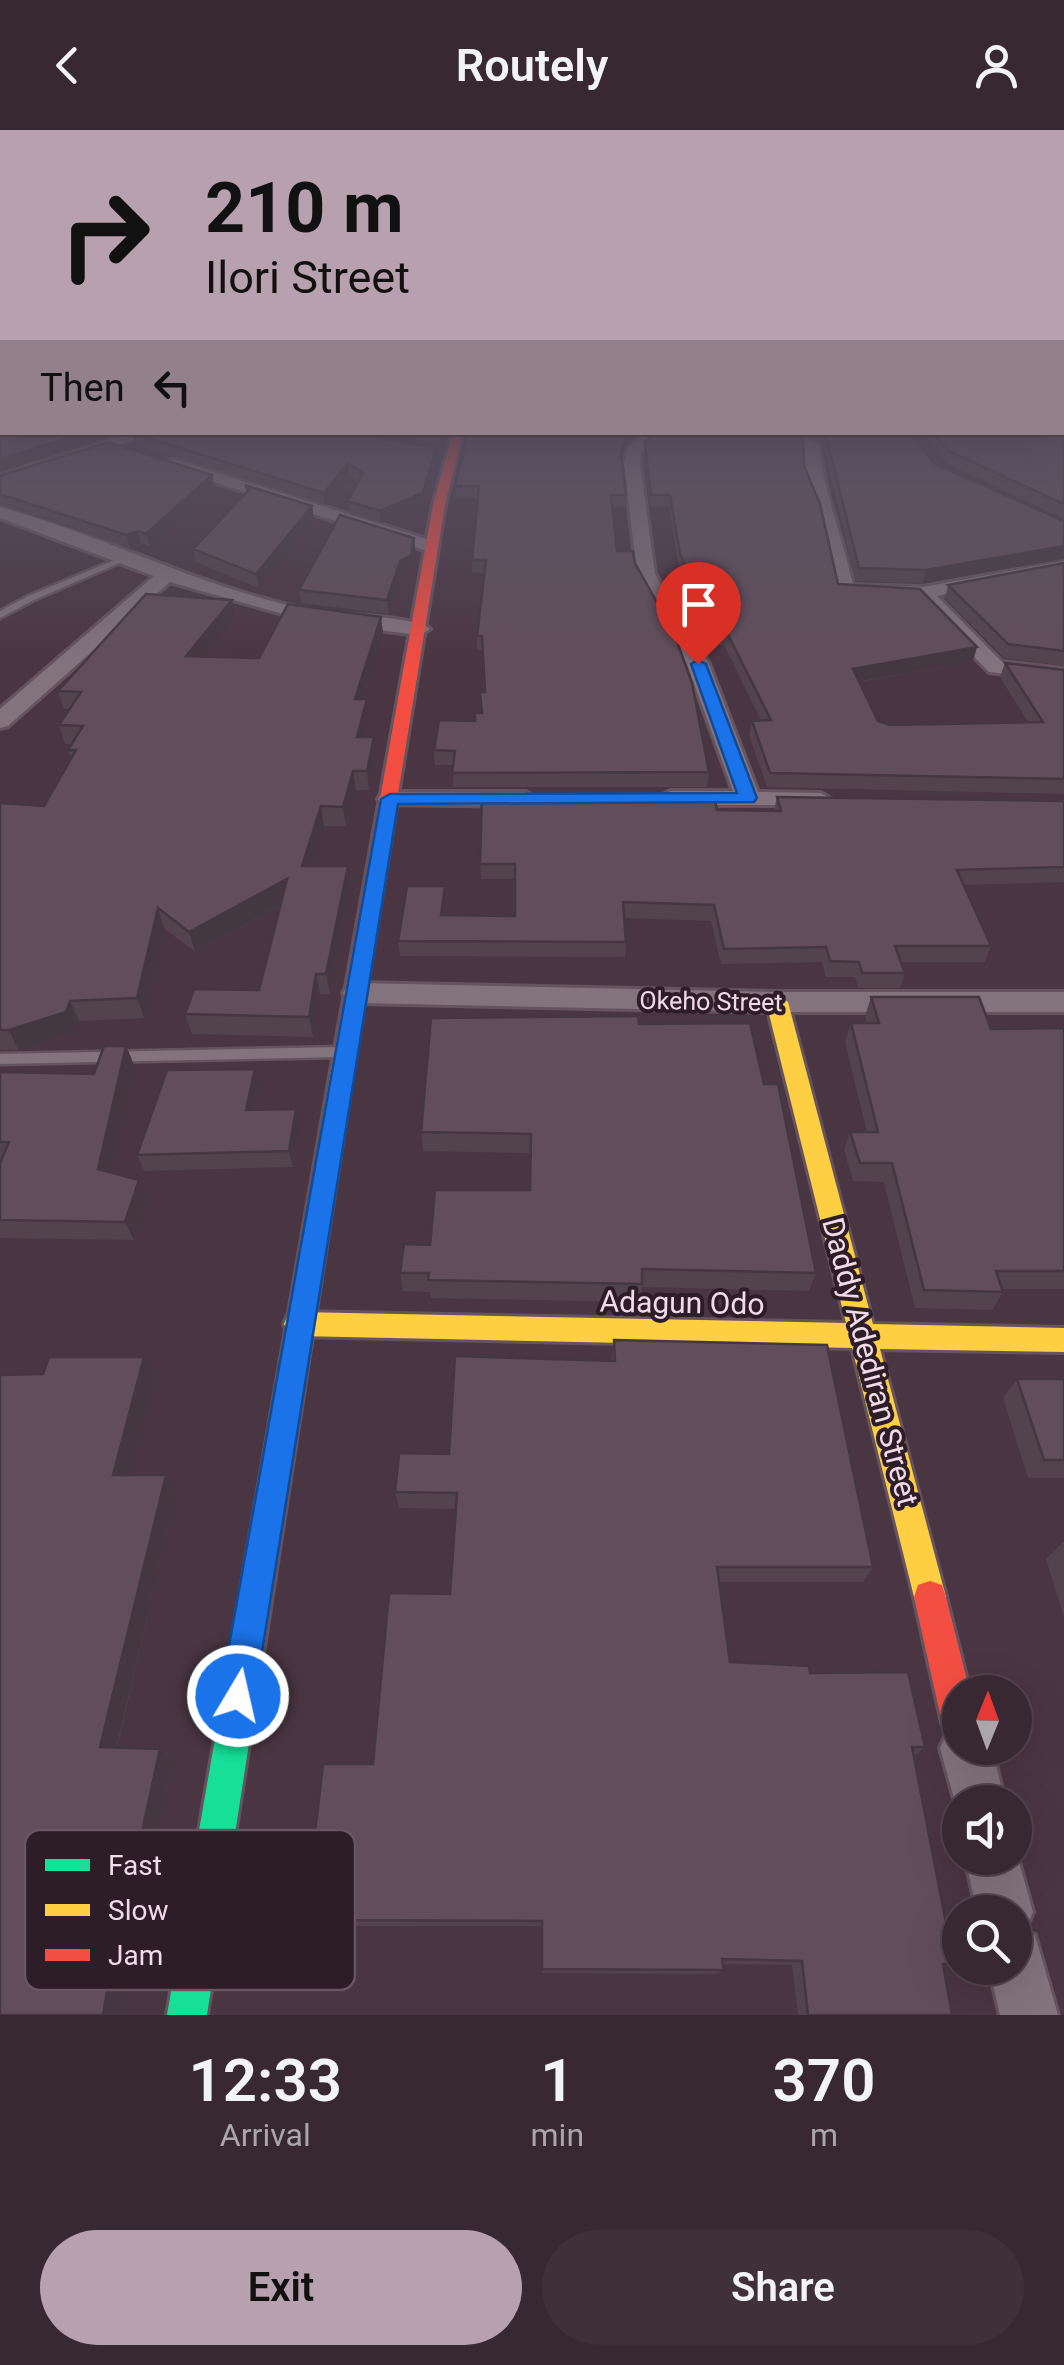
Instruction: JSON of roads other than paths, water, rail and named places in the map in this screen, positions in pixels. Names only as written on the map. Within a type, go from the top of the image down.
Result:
[{"type":"street","points":[[258,491],[430,546]]},
{"type":"street","points":[[217,1830],[298,1324],[390,799],[397,728],[420,629],[440,491]]},
{"type":"street","points":[[636,491],[646,574],[698,664],[748,798]]},
{"type":"street","points":[[820,491],[829,515],[841,586],[846,590],[923,593],[1064,566]]},
{"type":"street","points":[[0,512],[167,576],[314,618],[420,629]]},
{"type":"street","points":[[0,721],[167,576]]},
{"type":"street","points":[[923,593],[996,668],[1064,675]]},
{"type":"street","points":[[649,798],[847,800]]},
{"type":"street","points":[[390,799],[549,799]]},
{"type":"street","name":"Okeho Street","points":[[358,993],[777,1002],[1064,1002]]},
{"type":"street","name":"Daddy Adediran Street","points":[[777,1002],[862,1337],[897,1458],[949,1675]]},
{"type":"street","name":"Adagun Odo","points":[[298,1324],[1064,1340]]},
{"type":"street","points":[[1022,1985],[1029,2015]]},
{"type":"street","points":[[187,2015],[191,1990]]},
{"type":"lane","points":[[0,615],[127,558]]},
{"type":"lane","points":[[0,1059],[346,1052]]}]
